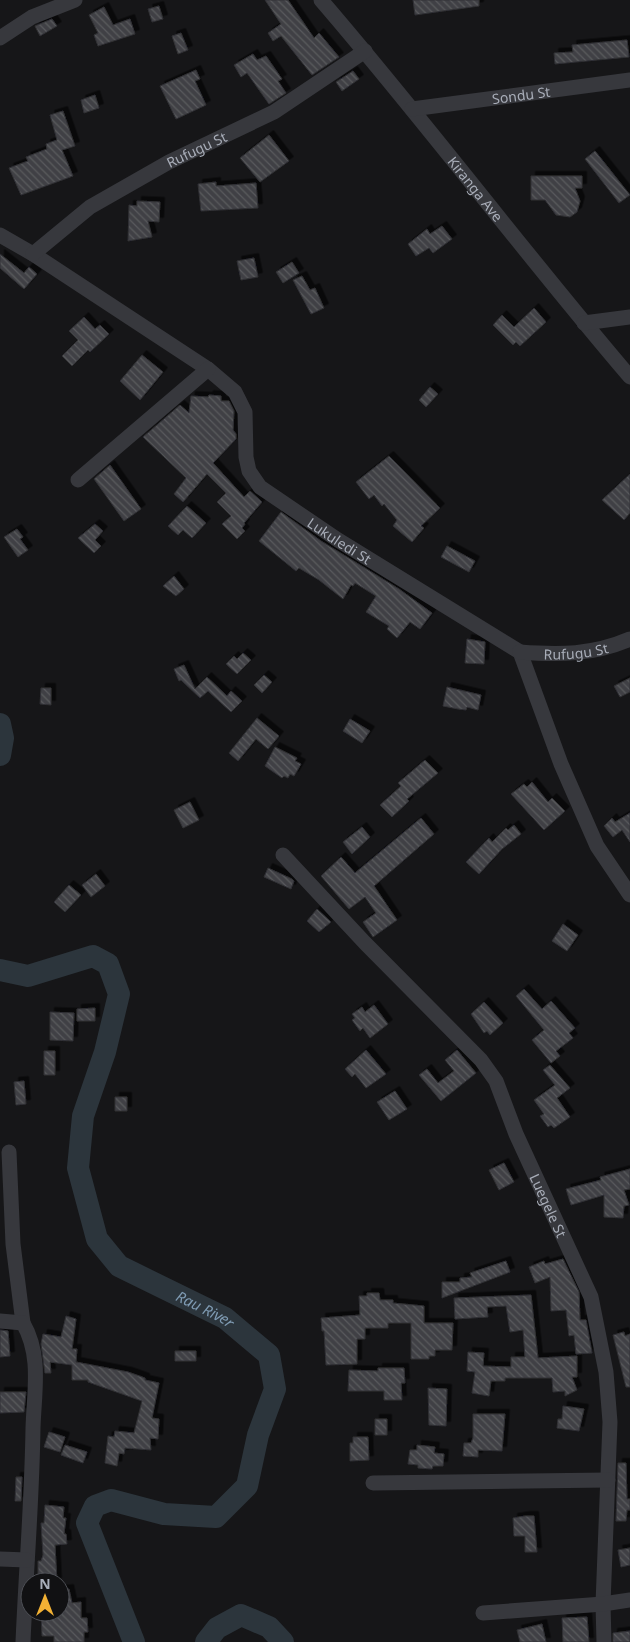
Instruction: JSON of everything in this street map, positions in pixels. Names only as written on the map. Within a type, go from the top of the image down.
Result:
[{"type":"street","points":[[0,38],[32,17],[76,0]]},
{"type":"street","name":"Kiranga Ave","points":[[321,0],[365,51],[584,323],[630,376]]},
{"type":"street","name":"Rufugu St","points":[[33,254],[90,208],[169,162],[274,112],[365,51]]},
{"type":"street","name":"Sondu St","points":[[412,109],[630,80]]},
{"type":"street","name":"Lukuledi St","points":[[0,235],[33,254],[208,369],[234,392],[245,412],[246,458],[249,471],[260,487],[338,540],[520,652]]},
{"type":"street","points":[[584,323],[630,317]]},
{"type":"street","points":[[78,480],[208,369]]},
{"type":"street","name":"Rufugu St","points":[[520,652],[564,655],[615,645],[630,639]]},
{"type":"street","points":[[520,652],[561,764],[598,846],[630,895]]},
{"type":"street","name":"Luegele St","points":[[283,855],[365,943],[481,1060],[496,1081],[516,1134],[591,1296],[606,1372],[610,1422],[603,1604],[604,1642]]},
{"type":"street","points":[[9,1152],[13,1244],[23,1323],[34,1350],[37,1374],[32,1503],[23,1642]]},
{"type":"street","points":[[0,1321],[23,1323]]},
{"type":"street","points":[[373,1483],[608,1480]]},
{"type":"street","points":[[0,1559],[27,1560]]},
{"type":"street","points":[[483,1613],[603,1604],[630,1600]]},
{"type":"building","points":[[265,0],[288,0],[314,38],[319,33],[339,57],[312,75],[281,36],[273,41],[268,33],[281,24]]},
{"type":"building","points":[[413,0],[479,0],[479,6],[415,15]]},
{"type":"building","points":[[159,6],[163,19],[152,22],[148,9]]},
{"type":"building","points":[[104,7],[113,25],[130,19],[135,34],[98,46],[94,35],[98,33],[89,15]]},
{"type":"building","points":[[52,19],[57,26],[40,36],[35,26]]},
{"type":"building","points":[[181,33],[188,50],[178,54],[172,36]]},
{"type":"building","points":[[627,40],[629,57],[555,64],[554,53],[573,52],[572,45]]},
{"type":"building","points":[[253,54],[257,60],[266,56],[282,79],[278,81],[286,93],[269,104],[247,73],[241,77],[234,65]]},
{"type":"building","points":[[196,70],[200,79],[195,81],[206,105],[176,119],[160,86]]},
{"type":"building","points":[[353,71],[359,79],[342,91],[336,82]]},
{"type":"building","points":[[95,95],[99,108],[84,113],[81,100]]},
{"type":"building","points":[[63,111],[75,146],[62,150],[73,176],[21,195],[9,168],[28,161],[26,157],[47,149],[46,144],[57,140],[50,115]]},
{"type":"building","points":[[269,135],[289,161],[260,182],[240,158]]},
{"type":"building","points":[[595,151],[630,195],[619,203],[585,159]]},
{"type":"building","points":[[531,176],[582,176],[582,188],[575,188],[580,201],[577,212],[570,217],[556,215],[545,200],[531,200]]},
{"type":"building","points":[[216,182],[216,186],[256,183],[258,208],[201,211],[198,184]]},
{"type":"building","points":[[137,201],[160,202],[159,222],[148,221],[152,237],[128,241],[129,205],[137,206]]},
{"type":"building","points":[[442,226],[452,239],[433,253],[429,248],[416,256],[408,244],[427,229],[430,234]]},
{"type":"building","points":[[0,254],[24,273],[29,267],[37,274],[24,289],[0,268]]},
{"type":"building","points":[[254,258],[258,277],[241,280],[237,261]]},
{"type":"building","points":[[292,262],[299,273],[283,283],[276,272]]},
{"type":"building","points":[[302,276],[310,290],[315,288],[324,308],[311,314],[293,280]]},
{"type":"building","points":[[534,308],[546,322],[520,346],[516,342],[513,345],[493,325],[502,315],[514,327]]},
{"type":"building","points":[[84,317],[95,329],[100,325],[109,334],[90,352],[88,350],[72,366],[62,356],[78,340],[69,331]]},
{"type":"building","points":[[142,355],[163,372],[140,400],[120,381]]},
{"type":"building","points":[[430,387],[438,394],[426,407],[419,400]]},
{"type":"building","points":[[209,395],[221,396],[221,401],[229,401],[234,411],[233,430],[236,434],[236,439],[213,463],[244,497],[250,491],[262,502],[244,523],[242,528],[245,531],[237,539],[222,524],[231,516],[217,502],[226,493],[207,474],[183,502],[174,494],[186,478],[143,437],[180,405],[189,413],[191,396],[208,397]]},
{"type":"building","points":[[389,456],[440,508],[421,526],[424,528],[412,542],[393,526],[397,520],[384,504],[382,506],[374,495],[369,499],[356,482]]},
{"type":"building","points":[[110,465],[141,509],[124,521],[94,479]]},
{"type":"building","points":[[630,474],[630,513],[624,520],[602,500]]},
{"type":"building","points":[[187,506],[206,523],[192,538],[183,530],[178,535],[168,526]]},
{"type":"building","points":[[281,512],[321,541],[399,589],[432,613],[420,629],[410,622],[397,638],[387,629],[389,626],[366,612],[376,596],[355,583],[353,586],[351,585],[343,599],[319,580],[299,568],[296,571],[259,541]]},
{"type":"building","points":[[95,524],[103,531],[95,540],[101,546],[94,553],[78,538]]},
{"type":"building","points":[[17,529],[23,537],[20,539],[28,550],[18,557],[4,537]]},
{"type":"building","points":[[447,546],[475,561],[469,572],[441,557]]},
{"type":"building","points":[[174,576],[184,589],[176,596],[163,586]]},
{"type":"building","points":[[467,639],[485,642],[484,664],[465,663]]},
{"type":"building","points":[[243,653],[251,660],[237,674],[226,664],[234,656],[237,659]]},
{"type":"building","points":[[184,665],[195,689],[207,677],[227,696],[231,691],[242,701],[231,712],[208,691],[200,698],[181,680],[179,681],[174,669]]},
{"type":"building","points":[[264,675],[272,682],[262,693],[254,685]]},
{"type":"building","points":[[630,678],[630,692],[620,697],[614,686]]},
{"type":"building","points":[[447,687],[481,695],[478,710],[467,707],[466,710],[443,706]]},
{"type":"building","points":[[41,688],[51,688],[51,705],[40,704]]},
{"type":"building","points":[[257,718],[279,736],[268,749],[256,739],[238,761],[229,753]]},
{"type":"building","points":[[350,719],[370,731],[362,743],[343,731]]},
{"type":"building","points":[[275,747],[297,758],[295,761],[301,764],[294,776],[290,774],[288,778],[284,776],[282,778],[265,766]]},
{"type":"building","points":[[425,760],[438,773],[407,799],[409,801],[392,817],[380,805],[401,786],[398,783]]},
{"type":"building","points":[[532,782],[548,802],[552,798],[565,811],[544,830],[511,794],[524,784],[527,787]]},
{"type":"building","points":[[190,802],[199,820],[183,828],[174,810]]},
{"type":"building","points":[[630,813],[630,842],[622,830],[613,837],[604,826],[612,818],[615,822]]},
{"type":"building","points":[[421,818],[434,834],[374,886],[397,920],[373,937],[363,922],[376,913],[365,897],[349,909],[321,876],[341,857],[355,873]]},
{"type":"building","points":[[514,825],[521,834],[502,849],[479,874],[466,862],[489,838],[492,842],[506,828],[508,830]]},
{"type":"building","points":[[362,827],[370,837],[352,854],[343,842]]},
{"type":"building","points":[[268,868],[292,879],[294,881],[291,889],[264,877]]},
{"type":"building","points":[[96,874],[105,886],[91,897],[82,885]]},
{"type":"building","points":[[69,885],[81,895],[65,912],[54,902]]},
{"type":"building","points":[[317,909],[331,922],[319,932],[307,921]]},
{"type":"building","points":[[563,924],[578,935],[567,951],[552,941]]},
{"type":"building","points":[[524,989],[542,1009],[551,1001],[575,1028],[569,1033],[573,1038],[556,1051],[560,1056],[551,1063],[532,1040],[544,1030],[516,996]]},
{"type":"building","points":[[484,1002],[503,1023],[490,1035],[487,1031],[484,1033],[471,1014]]},
{"type":"building","points":[[374,1005],[388,1024],[370,1038],[363,1028],[360,1031],[352,1020],[355,1018],[352,1014],[362,1007],[365,1012]]},
{"type":"building","points":[[95,1008],[95,1021],[77,1021],[77,1009]]},
{"type":"building","points":[[50,1012],[74,1013],[73,1041],[50,1040]]},
{"type":"building","points":[[366,1050],[386,1074],[366,1088],[355,1074],[352,1077],[345,1069]]},
{"type":"building","points":[[457,1050],[476,1073],[441,1101],[419,1075],[427,1069],[438,1083],[454,1071],[445,1060]]},
{"type":"building","points":[[44,1051],[55,1051],[55,1075],[44,1075]]},
{"type":"building","points":[[550,1065],[570,1088],[557,1098],[570,1117],[554,1128],[551,1125],[548,1127],[540,1116],[544,1114],[534,1100],[555,1085],[543,1070]]},
{"type":"building","points":[[24,1081],[26,1104],[16,1105],[14,1082]]},
{"type":"building","points":[[395,1091],[407,1109],[389,1120],[377,1102]]},
{"type":"building","points":[[115,1097],[127,1097],[127,1111],[115,1111]]},
{"type":"building","points":[[504,1163],[514,1182],[499,1190],[489,1170]]},
{"type":"building","points":[[630,1169],[630,1189],[624,1190],[629,1205],[624,1206],[623,1218],[604,1217],[604,1195],[571,1205],[566,1189],[601,1180],[600,1177]]},
{"type":"building","points":[[563,1259],[579,1292],[580,1320],[586,1320],[592,1353],[576,1354],[574,1335],[569,1336],[566,1310],[551,1311],[550,1277],[535,1283],[529,1267],[544,1261],[545,1264]]},
{"type":"building","points":[[506,1261],[510,1272],[442,1298],[442,1282],[460,1282],[460,1278],[472,1277],[470,1273]]},
{"type":"building","points":[[367,1293],[379,1293],[380,1300],[393,1300],[393,1303],[424,1306],[424,1323],[453,1323],[452,1350],[435,1350],[435,1356],[429,1356],[429,1359],[411,1359],[411,1323],[388,1323],[388,1328],[365,1328],[365,1339],[357,1339],[357,1364],[326,1365],[324,1331],[322,1331],[321,1318],[360,1315],[359,1296],[367,1296]]},
{"type":"building","points":[[531,1295],[538,1358],[577,1356],[577,1377],[572,1377],[577,1390],[565,1396],[565,1391],[553,1392],[552,1378],[505,1378],[505,1381],[491,1381],[489,1396],[472,1393],[475,1372],[467,1371],[468,1352],[484,1353],[483,1366],[511,1367],[511,1357],[525,1357],[523,1330],[510,1332],[506,1306],[487,1307],[488,1317],[455,1319],[454,1298]]},
{"type":"building","points":[[66,1316],[76,1319],[72,1349],[77,1349],[76,1362],[128,1372],[145,1378],[145,1380],[159,1383],[152,1418],[159,1419],[158,1439],[150,1438],[151,1450],[125,1448],[124,1454],[119,1453],[117,1466],[105,1463],[108,1436],[114,1437],[115,1431],[134,1433],[142,1401],[88,1382],[88,1380],[72,1380],[72,1365],[50,1362],[51,1373],[45,1373],[41,1344],[43,1334],[61,1337]]},
{"type":"building","points":[[0,1330],[8,1331],[10,1356],[0,1357]]},
{"type":"building","points":[[624,1332],[625,1336],[630,1334],[630,1387],[626,1387],[613,1335]]},
{"type":"building","points":[[175,1351],[196,1351],[196,1361],[175,1361]]},
{"type":"building","points":[[378,1368],[404,1368],[405,1383],[401,1383],[402,1400],[384,1400],[384,1391],[348,1391],[349,1370],[378,1371]]},
{"type":"building","points":[[428,1388],[447,1389],[446,1426],[429,1425]]},
{"type":"building","points":[[0,1392],[26,1392],[24,1412],[0,1413]]},
{"type":"building","points":[[563,1406],[584,1409],[579,1431],[557,1428],[558,1419],[562,1419]]},
{"type":"building","points":[[473,1414],[505,1414],[502,1451],[478,1450],[478,1457],[463,1456],[464,1443],[471,1443],[473,1438]]},
{"type":"building","points":[[375,1419],[387,1419],[387,1435],[375,1435]]},
{"type":"building","points":[[49,1432],[65,1437],[60,1452],[44,1447]]},
{"type":"building","points":[[353,1437],[368,1437],[369,1460],[350,1461],[350,1443],[353,1443]]},
{"type":"building","points":[[65,1445],[87,1452],[83,1463],[61,1455]]},
{"type":"building","points":[[417,1445],[435,1447],[434,1453],[444,1454],[443,1466],[433,1466],[432,1469],[418,1468],[418,1465],[408,1464],[410,1450],[417,1450]]},
{"type":"building","points":[[618,1463],[626,1463],[627,1499],[630,1499],[630,1510],[627,1510],[626,1521],[616,1521]]},
{"type":"building","points":[[16,1477],[22,1477],[21,1501],[15,1501]]},
{"type":"building","points":[[45,1505],[64,1507],[63,1518],[66,1518],[64,1534],[66,1534],[67,1544],[55,1545],[56,1572],[38,1572],[38,1561],[41,1561],[43,1555],[41,1523],[44,1523]]},
{"type":"building","points":[[534,1516],[537,1552],[525,1552],[525,1536],[514,1536],[513,1518]]},
{"type":"building","points":[[630,1548],[630,1565],[621,1567],[618,1550]]},
{"type":"building","points":[[70,1594],[72,1603],[81,1602],[81,1618],[87,1618],[88,1632],[84,1632],[84,1642],[54,1642],[54,1636],[42,1636],[41,1622],[70,1622]]},
{"type":"building","points":[[587,1617],[589,1642],[563,1642],[562,1618]]},
{"type":"building","points":[[542,1624],[546,1642],[520,1642],[517,1630]]},
{"type":"building","points":[[630,1631],[630,1642],[613,1642],[613,1633]]},
{"type":"waterway","name":"Rau River","points":[[0,724],[3,738],[0,755]]},
{"type":"waterway","name":"Rau River","points":[[0,970],[28,976],[93,956],[108,964],[119,994],[105,1052],[83,1116],[78,1168],[97,1239],[119,1266],[225,1318],[269,1355],[275,1389],[258,1435],[247,1486],[216,1517],[164,1514],[111,1500],[95,1506],[87,1523],[134,1642]]},
{"type":"waterway","name":"Rau River","points":[[206,1642],[217,1628],[241,1615],[269,1627],[283,1642]]}]
